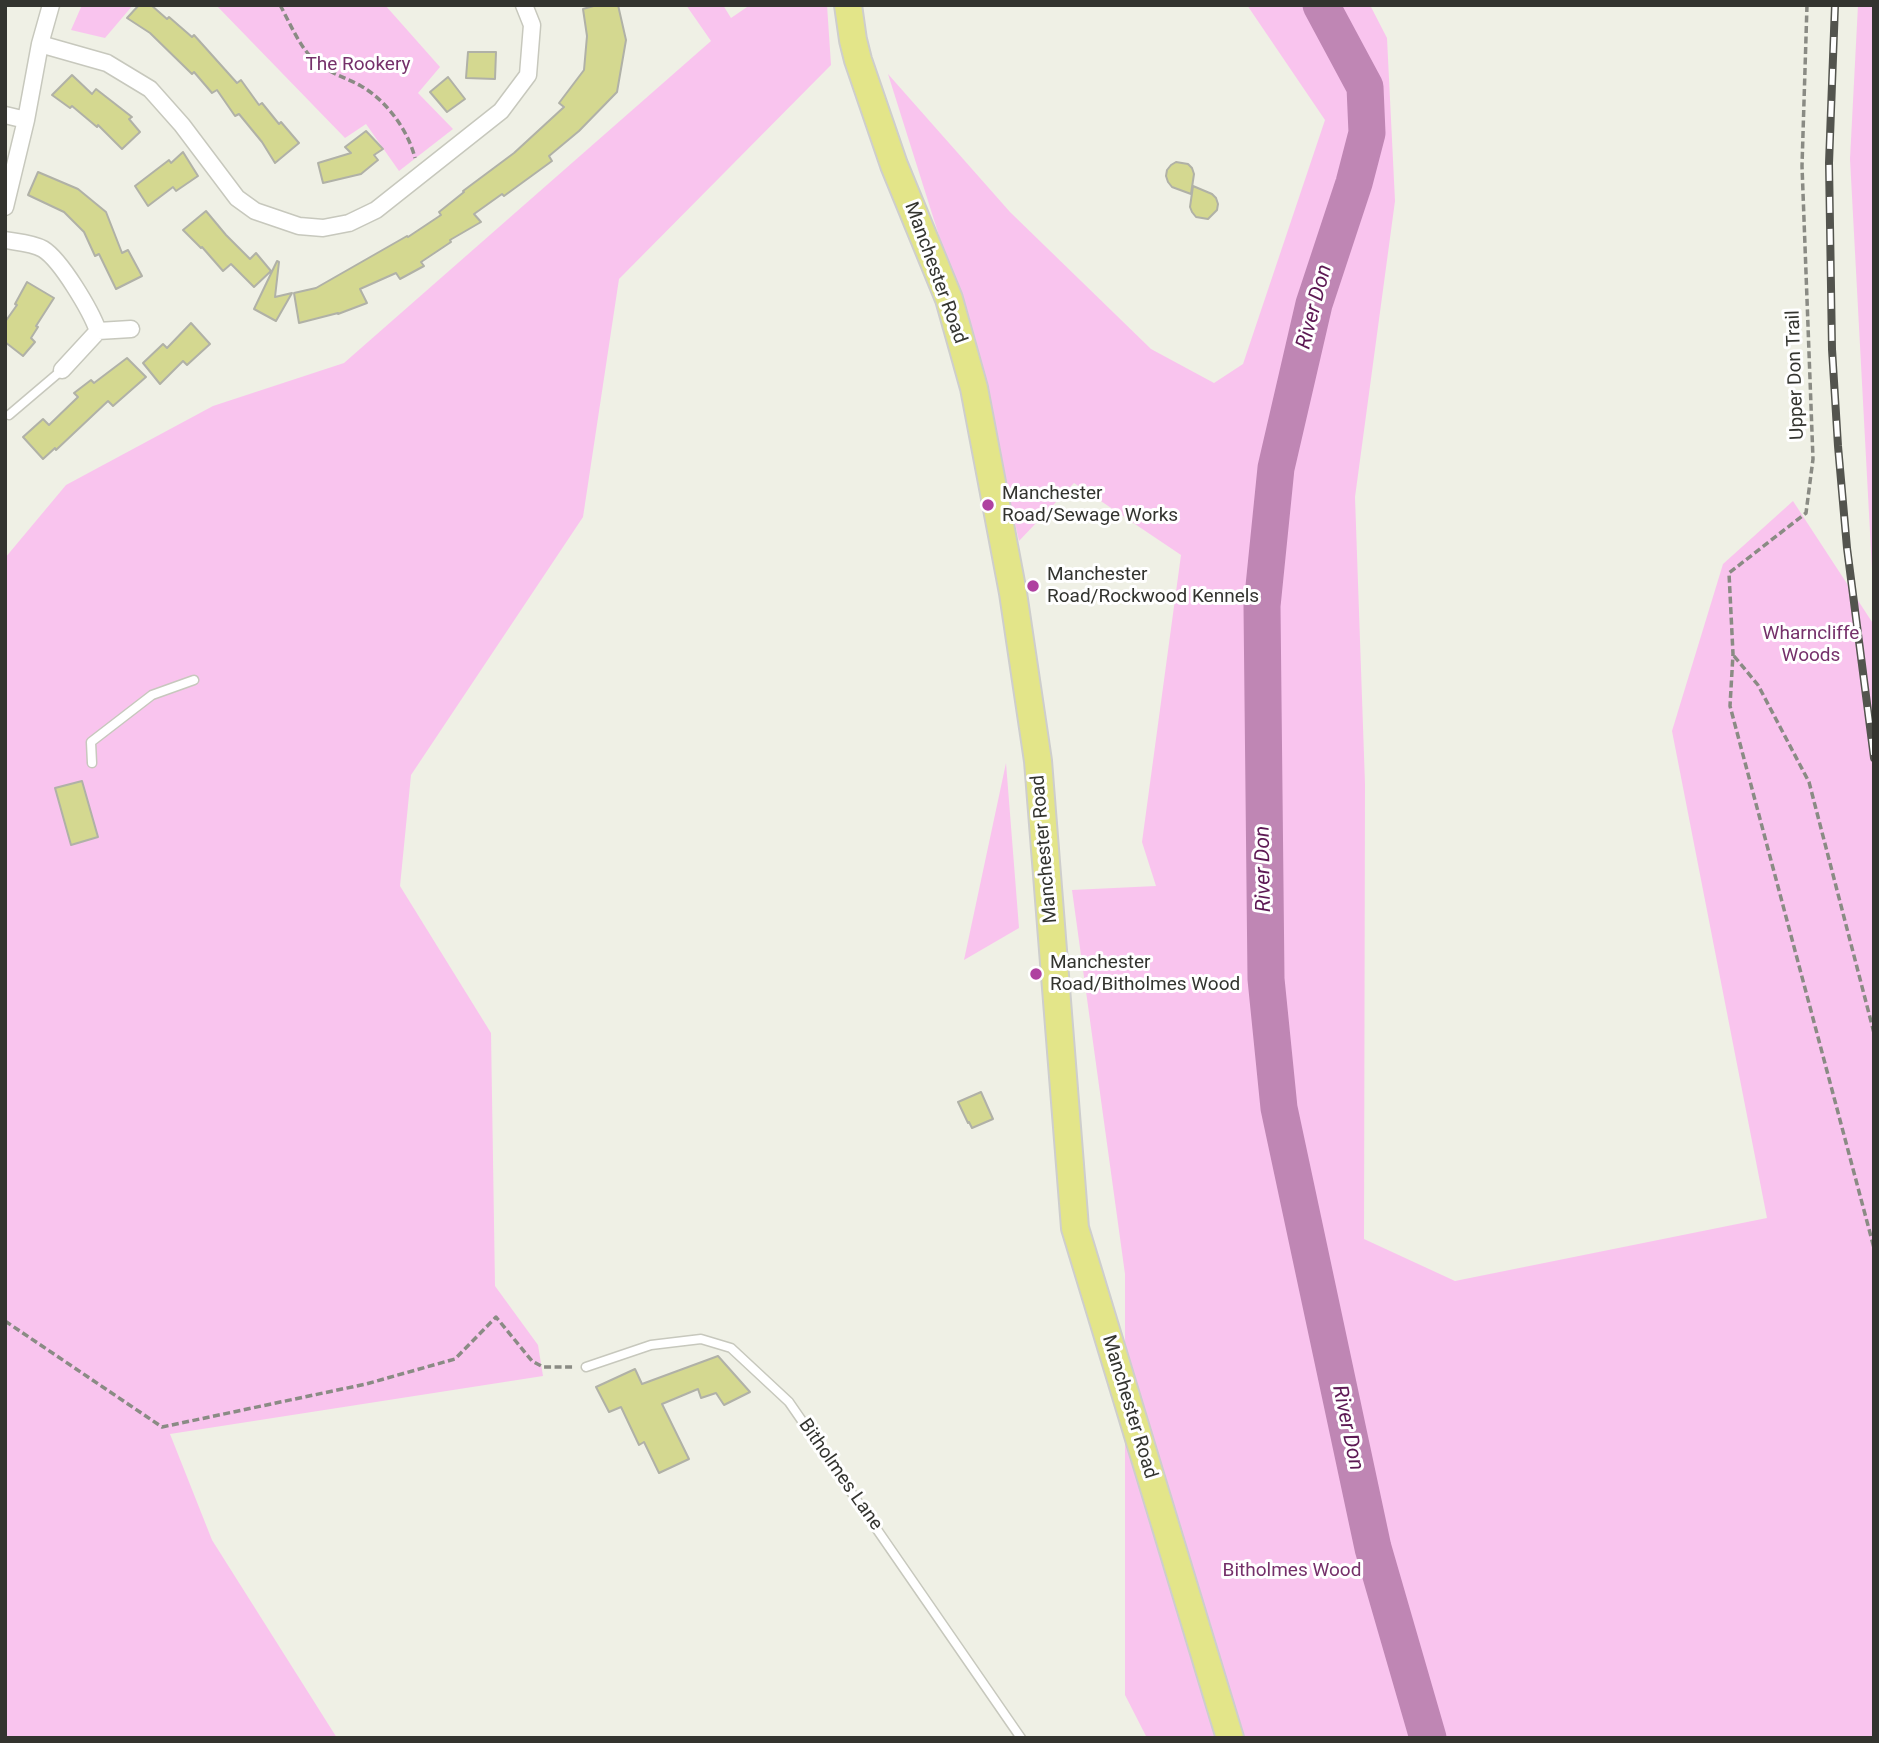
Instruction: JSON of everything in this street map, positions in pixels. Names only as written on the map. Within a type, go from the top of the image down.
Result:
[{"type":"main road","name":"Manchester Road","points":[[848,5],[858,60],[894,165],[949,299],[974,388],[1013,593],[1038,761],[1075,1228],[1230,1738]]},
{"type":"street","points":[[5,207],[51,5]]},
{"type":"street","points":[[40,44],[107,63],[150,89],[182,125],[237,198],[255,211],[299,226],[323,228],[349,223],[376,210],[501,111],[528,75],[532,25],[524,5]]},
{"type":"street","points":[[5,116],[26,120]]},
{"type":"street","points":[[5,240],[41,247],[52,257],[86,304],[98,331]]},
{"type":"street","points":[[62,370],[98,331],[131,330]]},
{"type":"lane","points":[[9,415],[62,370]]},
{"type":"lane","points":[[92,764],[91,742],[152,695],[194,680]]},
{"type":"lane","name":"Bitholmes Lane","points":[[586,1367],[651,1345],[701,1339],[731,1348],[789,1402],[1021,1738]]},
{"type":"path","points":[[279,5],[304,49],[314,60],[327,71],[362,86],[387,107],[407,134],[416,162]]},
{"type":"path","name":"Upper Don Trail","points":[[1807,5],[1802,166],[1813,459],[1806,513],[1729,573],[1733,654],[1730,706],[1874,1248]]},
{"type":"path","points":[[1733,654],[1758,685],[1809,782],[1874,1033]]},
{"type":"path","points":[[5,1321],[162,1427],[366,1384],[455,1359],[496,1317],[532,1361],[543,1367],[586,1367]]},
{"type":"green space","points":[[82,5],[133,5],[105,38],[71,30]]},
{"type":"green space","name":"The Rookery","points":[[216,5],[385,5],[440,67],[418,93],[453,129],[399,171],[366,124],[345,138]]},
{"type":"green space","points":[[686,5],[723,5],[731,18],[750,5],[827,5],[831,65],[619,279],[583,517],[411,775],[400,886],[491,1033],[495,1286],[538,1345],[543,1376],[170,1434],[212,1540],[337,1738],[5,1738],[5,558],[66,485],[213,406],[344,363],[711,41]]},
{"type":"green space","name":"Bitholmes Wood","points":[[1247,5],[1370,5],[1387,38],[1395,201],[1355,497],[1365,784],[1364,1239],[1455,1281],[1767,1218],[1672,731],[1723,564],[1793,501],[1874,625],[1874,1738],[1147,1738],[1125,1695],[1125,1274],[1072,890],[1156,886],[1142,842],[1181,555],[1074,483],[1019,541],[975,350],[888,74],[1010,212],[1151,349],[1214,383],[1243,364],[1325,120]]},
{"type":"green space","name":"Wharncliffe Woods","points":[[1858,5],[1874,5],[1874,607],[1850,159]]},
{"type":"green space","points":[[1006,763],[1019,928],[964,960]]},
{"type":"building","points":[[139,5],[151,5],[192,37],[194,35],[237,83],[241,80],[259,105],[262,103],[299,143],[275,163],[262,142],[239,114],[235,116],[217,90],[212,93],[194,72],[192,74],[150,33],[127,18]]},
{"type":"building","points":[[597,5],[618,5],[626,40],[617,92],[579,131],[549,156],[552,161],[474,214],[481,222],[450,240],[451,242],[421,262],[424,266],[400,279],[396,273],[360,289],[367,303],[338,314],[299,323],[294,293],[316,288],[408,237],[441,215],[439,212],[514,153],[564,107],[559,103],[584,70],[587,36],[583,9]]},
{"type":"building","points":[[468,52],[496,52],[495,79],[466,78]]},
{"type":"building","points":[[72,75],[92,94],[96,89],[132,117],[129,119],[140,132],[122,149],[98,125],[97,127],[72,106],[70,108],[52,95]]},
{"type":"building","points":[[448,77],[465,99],[447,112],[430,92]]},
{"type":"building","points":[[366,131],[383,149],[374,155],[378,160],[361,174],[323,183],[318,163],[351,153],[345,147]]},
{"type":"building","points":[[183,152],[198,176],[176,191],[173,187],[148,206],[135,186]]},
{"type":"building","points":[[1176,162],[1188,164],[1192,168],[1194,174],[1191,194],[1172,187],[1168,182],[1167,170]]},
{"type":"building","points":[[38,172],[78,189],[106,212],[122,253],[128,250],[142,276],[116,289],[99,254],[95,256],[84,232],[64,212],[28,195]]},
{"type":"building","points":[[1193,186],[1216,198],[1217,210],[1208,219],[1196,217],[1192,212],[1190,207]]},
{"type":"building","points":[[206,211],[250,259],[256,253],[271,271],[254,287],[231,264],[223,271],[183,230]]},
{"type":"building","points":[[277,261],[275,297],[292,293],[276,321],[254,309]]},
{"type":"building","points":[[27,282],[54,298],[36,326],[38,327],[31,338],[35,342],[23,356],[5,342],[5,322],[17,305],[15,304]]},
{"type":"building","points":[[191,323],[210,344],[187,365],[183,361],[160,384],[143,363],[163,344],[167,348]]},
{"type":"building","points":[[127,358],[146,377],[113,406],[108,401],[43,459],[23,437],[43,419],[49,425],[78,397],[74,393],[91,380],[94,383]]},
{"type":"building","points":[[82,781],[98,837],[71,845],[55,788]]},
{"type":"building","points":[[981,1092],[993,1119],[972,1128],[958,1102]]},
{"type":"building","points":[[718,1356],[750,1392],[724,1405],[716,1393],[701,1398],[698,1389],[662,1404],[689,1459],[659,1473],[644,1442],[639,1445],[621,1407],[609,1412],[596,1387],[635,1369],[642,1384]]},
{"type":"waterway","name":"River Don","points":[[1321,5],[1365,87],[1367,133],[1354,183],[1314,304],[1276,468],[1262,606],[1266,979],[1279,1108],[1373,1548],[1428,1738]]},
{"type":"railway","points":[[1835,5],[1829,163],[1832,349],[1847,548],[1874,758]]},
{"type":"place","name":"Manchester Road/Sewage Works","points":[[988,505]]},
{"type":"place","name":"Manchester Road/Rockwood Kennels","points":[[1033,586]]},
{"type":"place","name":"Manchester Road/Bitholmes Wood","points":[[1036,974]]}]
